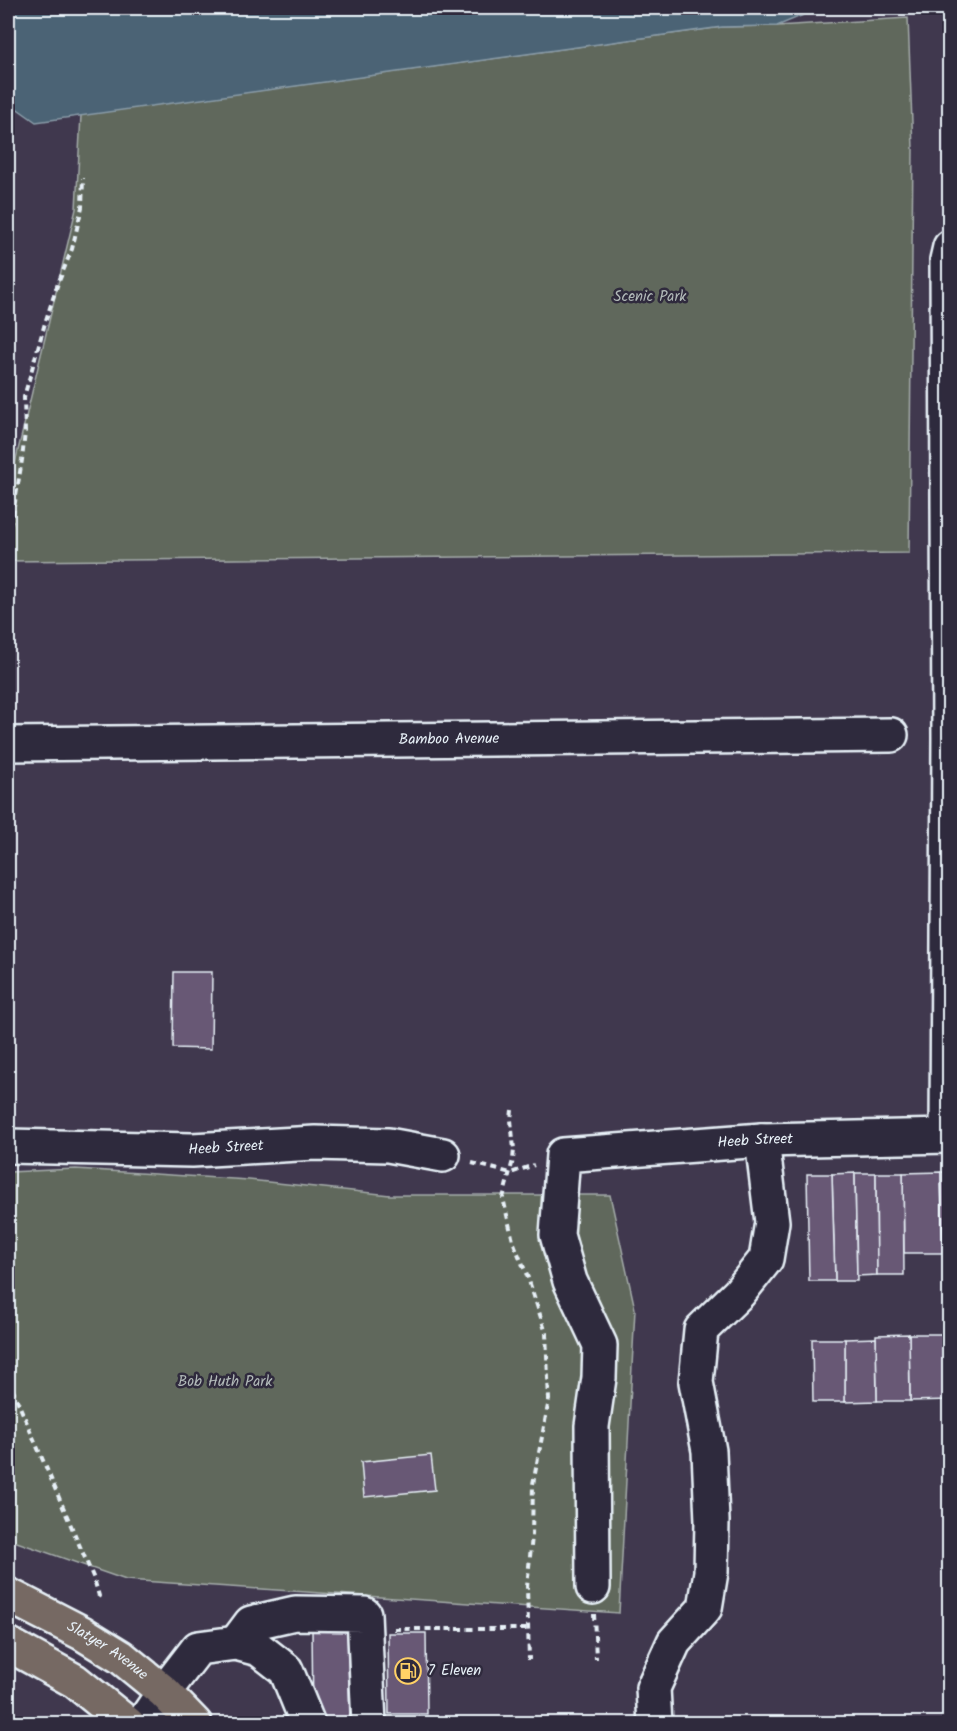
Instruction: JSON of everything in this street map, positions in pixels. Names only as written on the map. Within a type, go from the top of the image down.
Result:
[{"type":"main road","name":"Slatyer Avenue","points":[[8,1595],[121,1656],[164,1692],[195,1724]]},
{"type":"main road","points":[[8,1644],[75,1681],[128,1724]]},
{"type":"street","points":[[948,1136],[947,260],[950,247]]},
{"type":"street","name":"Bamboo Avenue","points":[[8,744],[891,735]]},
{"type":"street","name":"Heeb Street","points":[[563,1155],[762,1140],[948,1136]]},
{"type":"street","points":[[655,1724],[653,1688],[674,1642],[705,1608],[711,1572],[712,1521],[710,1450],[696,1382],[701,1330],[739,1293],[766,1259],[772,1221],[762,1140]]},
{"type":"street","name":"Heeb Street","points":[[8,1146],[192,1150],[315,1143],[388,1145],[443,1155]]},
{"type":"street","points":[[563,1155],[556,1235],[570,1281],[600,1345],[599,1378],[592,1426],[593,1587]]},
{"type":"street","points":[[236,1643],[251,1623],[295,1613],[364,1614],[369,1724]]},
{"type":"street","points":[[142,1724],[198,1648],[236,1643],[259,1649],[286,1670],[308,1724]]},
{"type":"path","points":[[8,536],[15,508],[22,460],[25,432],[24,397],[51,304],[72,249],[82,207],[83,178]]},
{"type":"path","points":[[512,1110],[510,1120],[514,1149],[511,1173],[503,1198],[513,1241],[546,1333],[549,1400],[533,1484],[532,1536],[527,1587],[529,1660]]},
{"type":"path","points":[[443,1155],[511,1173],[563,1155]]},
{"type":"path","points":[[8,1379],[94,1579],[99,1596],[96,1601]]},
{"type":"path","points":[[593,1587],[596,1659]]},
{"type":"path","points":[[366,1629],[528,1629]]},
{"type":"green space","name":"Scenic Park","points":[[908,18],[913,149],[909,553],[8,561],[8,492],[76,209],[81,115],[722,27]]},
{"type":"green space","name":"Bob Huth Park","points":[[76,1169],[249,1180],[390,1195],[610,1195],[635,1309],[619,1613],[126,1580],[8,1539],[8,1172]]},
{"type":"water","points":[[8,8],[820,8],[777,26],[722,27],[36,122],[8,102]]},
{"type":"building","points":[[174,972],[212,972],[211,1049],[173,1048]]},
{"type":"building","points":[[941,1172],[943,1253],[904,1253],[903,1173]]},
{"type":"building","points":[[941,1172],[950,1172],[950,1253],[943,1253]]},
{"type":"building","points":[[855,1173],[857,1281],[835,1281],[832,1174]]},
{"type":"building","points":[[855,1173],[876,1173],[877,1275],[857,1276]]},
{"type":"building","points":[[876,1173],[903,1173],[904,1275],[877,1275]]},
{"type":"building","points":[[807,1174],[832,1174],[835,1281],[809,1281]]},
{"type":"building","points":[[909,1334],[950,1334],[950,1400],[910,1401]]},
{"type":"building","points":[[909,1334],[910,1401],[877,1401],[876,1335]]},
{"type":"building","points":[[876,1338],[877,1401],[845,1402],[845,1339]]},
{"type":"building","points":[[812,1339],[845,1339],[845,1402],[813,1402]]},
{"type":"building","points":[[431,1455],[435,1490],[364,1497],[361,1462]]},
{"type":"building","points":[[312,1627],[347,1627],[350,1720],[313,1721]]},
{"type":"building","points":[[388,1633],[426,1633],[427,1714],[389,1714]]},
{"type":"place","name":"7 Eleven","points":[[408,1671]]}]
